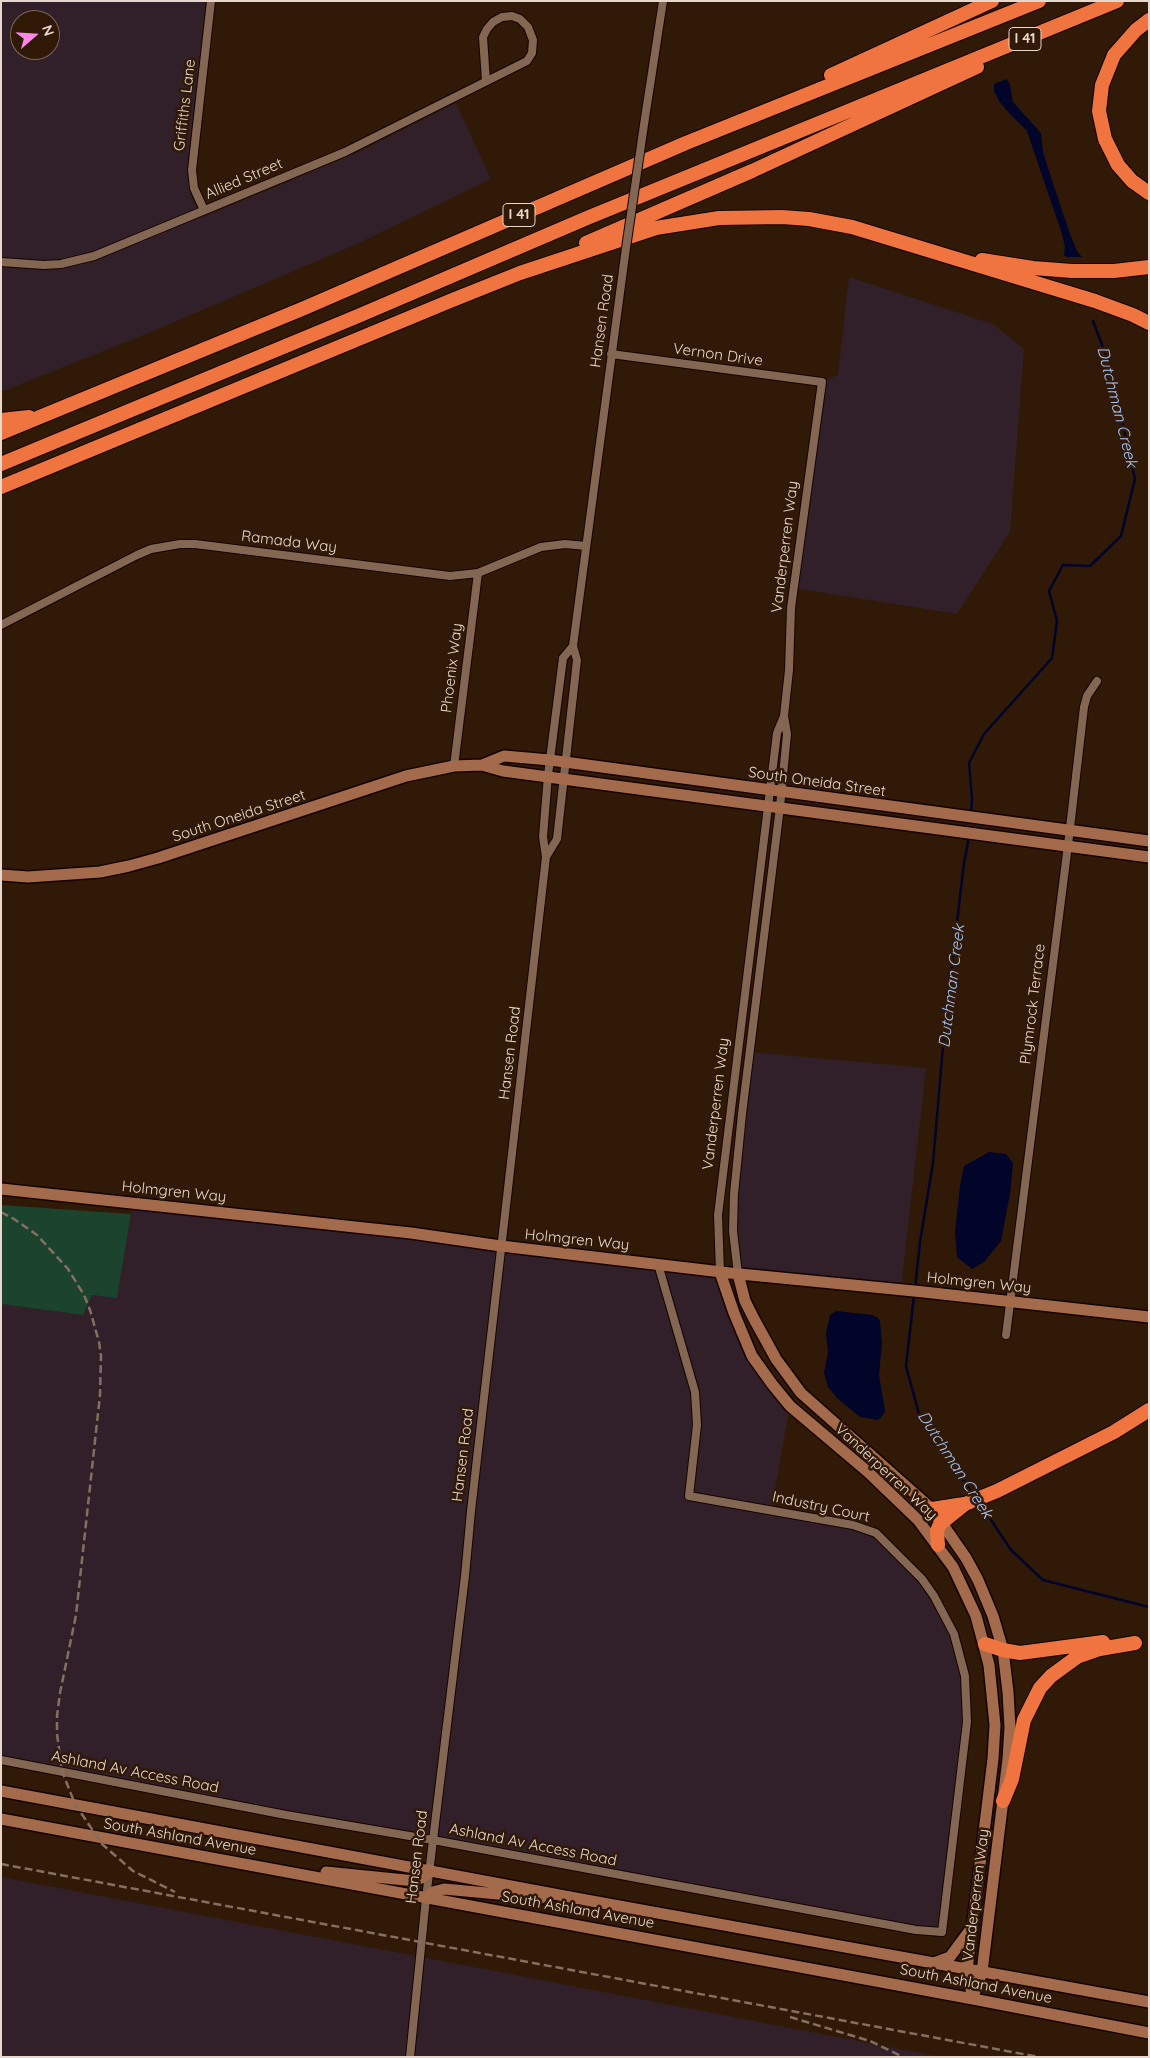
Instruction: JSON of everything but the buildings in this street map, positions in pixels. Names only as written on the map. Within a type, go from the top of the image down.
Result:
[{"type":"highway","points":[[686,143],[992,1]]},
{"type":"highway","name":"I 41","points":[[1,433],[302,309],[686,143],[1039,1]]},
{"type":"highway","name":"I 41","points":[[1,464],[896,90],[1117,1]]},
{"type":"highway","points":[[1149,20],[1136,30],[1114,55],[1102,85],[1099,111],[1105,139],[1114,159],[1132,181],[1149,193]]},
{"type":"highway","points":[[520,274],[558,254],[618,230],[752,171],[943,83],[1066,23]]},
{"type":"highway","points":[[1,487],[450,300],[656,228],[719,218],[752,216],[809,219],[852,227],[1095,301],[1149,323]]},
{"type":"highway","points":[[956,259],[994,261],[1033,268],[1072,271],[1114,272],[1149,267]]},
{"type":"highway","points":[[1,420],[42,416]]},
{"type":"highway","points":[[1,492],[19,484],[33,474]]},
{"type":"highway","points":[[932,1509],[965,1504],[997,1491],[1114,1432],[1149,1410]]},
{"type":"highway","points":[[938,1545],[937,1531],[942,1522],[965,1504]]},
{"type":"highway","points":[[985,1644],[1002,1650],[1028,1653],[1120,1640],[1142,1644]]},
{"type":"highway","points":[[1003,1801],[1012,1779],[1024,1720],[1040,1688],[1051,1676],[1078,1657],[1100,1649],[1142,1644]]},
{"type":"street","name":"Griffiths Lane","points":[[204,210],[194,188],[192,170],[211,1]]},
{"type":"street","name":"Hansen Road","points":[[546,857],[557,839],[577,660],[573,646],[611,354],[664,1]]},
{"type":"street","name":"Allied Street","points":[[1,262],[44,265],[94,256],[344,152],[527,61],[532,53],[533,40],[528,27],[520,19],[512,16],[502,17],[493,22],[487,29],[483,37],[486,81]]},
{"type":"street","name":"Vernon Drive","points":[[611,354],[822,382]]},
{"type":"street","name":"Vanderperren Way","points":[[822,382],[791,608],[789,670],[784,716],[787,734],[776,791],[718,1214],[720,1272],[752,1356],[772,1384],[790,1406],[868,1472],[918,1520],[938,1545],[963,1586],[973,1608],[985,1644],[993,1697],[994,1725],[993,1760],[967,1970],[973,1999]]},
{"type":"street","name":"Ramada Way","points":[[1,625],[137,555],[158,548],[180,544],[194,544],[436,576],[478,573],[541,547],[565,544],[586,546]]},
{"type":"street","name":"Phoenix Way","points":[[454,766],[478,573]]},
{"type":"street","name":"Hansen Road","points":[[410,2057],[426,1898],[546,857],[543,836],[548,775],[563,658],[573,646]]},
{"type":"street","name":"Plymrock Terrace","points":[[1006,1335],[1084,707],[1087,696],[1097,681]]},
{"type":"street","name":"Vanderperren Way","points":[[784,716],[777,732],[776,791],[734,1194],[733,1231],[738,1274],[745,1301],[754,1319],[776,1359],[801,1393],[932,1509],[966,1558],[978,1580],[993,1616],[1002,1650],[1008,1692],[1010,1727],[982,1972],[973,1999]]},
{"type":"street","name":"South Oneida Street","points":[[482,765],[504,756],[550,760],[1149,841]]},
{"type":"street","name":"South Oneida Street","points":[[1,875],[28,877],[100,872],[129,866],[406,776],[454,766],[482,765],[503,771],[548,775],[1149,857]]},
{"type":"street","name":"Holmgren Way","points":[[1,1189],[411,1233],[501,1246],[720,1272],[1149,1317]]},
{"type":"street","name":"Industry Court","points":[[658,1264],[692,1380],[696,1400],[697,1425],[689,1496],[854,1525],[876,1533],[922,1579],[934,1596],[954,1634],[965,1676],[967,1722],[942,1932]]},
{"type":"street","name":"Ashland Av Access Road","points":[[1,1760],[286,1815],[433,1840],[907,1928],[942,1932]]},
{"type":"street","name":"South Ashland Avenue","points":[[1,1791],[1149,2002]]},
{"type":"street","name":"South Ashland Avenue","points":[[1,1819],[1149,2033]]},
{"type":"street","points":[[301,1874],[321,1872],[415,1880],[424,1876],[430,1870]]},
{"type":"street","points":[[426,1898],[433,1892],[444,1889],[544,1899],[586,1900]]},
{"type":"street","points":[[934,1964],[950,1957],[971,1928]]},
{"type":"shaded area","points":[[1,1],[206,1],[187,170],[191,196],[201,218],[359,152],[456,103],[491,179],[357,244],[151,332],[1,392]]},
{"type":"shaded area","points":[[849,277],[993,324],[1024,349],[1010,532],[957,614],[794,588],[822,382],[838,375]]},
{"type":"shaded area","points":[[749,1052],[926,1068],[901,1290],[738,1274],[733,1231]]},
{"type":"shaded area","points":[[133,1203],[720,1272],[752,1356],[790,1406],[771,1511],[867,1529],[895,1550],[945,1615],[967,1697],[942,1932],[1,1760],[1,1304],[83,1315],[92,1295],[117,1297]]},
{"type":"shaded area","points":[[1,1877],[510,1974],[941,2057],[1,2057]]},
{"type":"green space","points":[[1,1205],[131,1214],[117,1298],[92,1295],[83,1315],[1,1304]]},
{"type":"water","points":[[1007,79],[1013,102],[1041,133],[1043,152],[1049,171],[1070,234],[1077,251],[1082,257],[1067,257],[1064,255],[1065,247],[1062,234],[1027,131],[999,101],[994,91],[994,84]]},
{"type":"water","points":[[989,1152],[1006,1154],[1013,1163],[1010,1194],[1001,1241],[984,1262],[972,1269],[957,1257],[955,1232],[960,1186],[964,1166]]},
{"type":"water","points":[[836,1311],[873,1315],[880,1321],[882,1343],[879,1375],[885,1411],[881,1418],[877,1420],[860,1417],[838,1399],[828,1387],[824,1373],[828,1353],[826,1333],[830,1315]]},
{"type":"waterway","name":"Dutchman Creek","points":[[971,814],[972,799],[969,763],[984,734],[1052,658],[1057,621],[1049,591],[1063,565],[1090,566],[1121,536],[1135,479],[1110,366],[1093,321]]},
{"type":"waterway","name":"Dutchman Creek","points":[[915,1288],[920,1242],[933,1163],[945,1023],[964,863],[969,837]]},
{"type":"waterway","name":"Dutchman Creek","points":[[914,1296],[906,1366],[920,1418],[974,1496]]},
{"type":"waterway","name":"Dutchman Creek","points":[[979,1502],[1011,1550],[1043,1580],[1149,1607]]},
{"type":"railway","points":[[1,1212],[37,1235],[68,1269],[84,1295],[90,1310],[101,1356],[100,1395],[76,1615],[57,1716],[57,1734],[62,1771],[75,1804],[102,1844],[133,1871],[175,1892]]},
{"type":"railway","points":[[1,1864],[1039,2057]]},
{"type":"railway","points":[[790,2017],[870,2041],[903,2057]]}]
